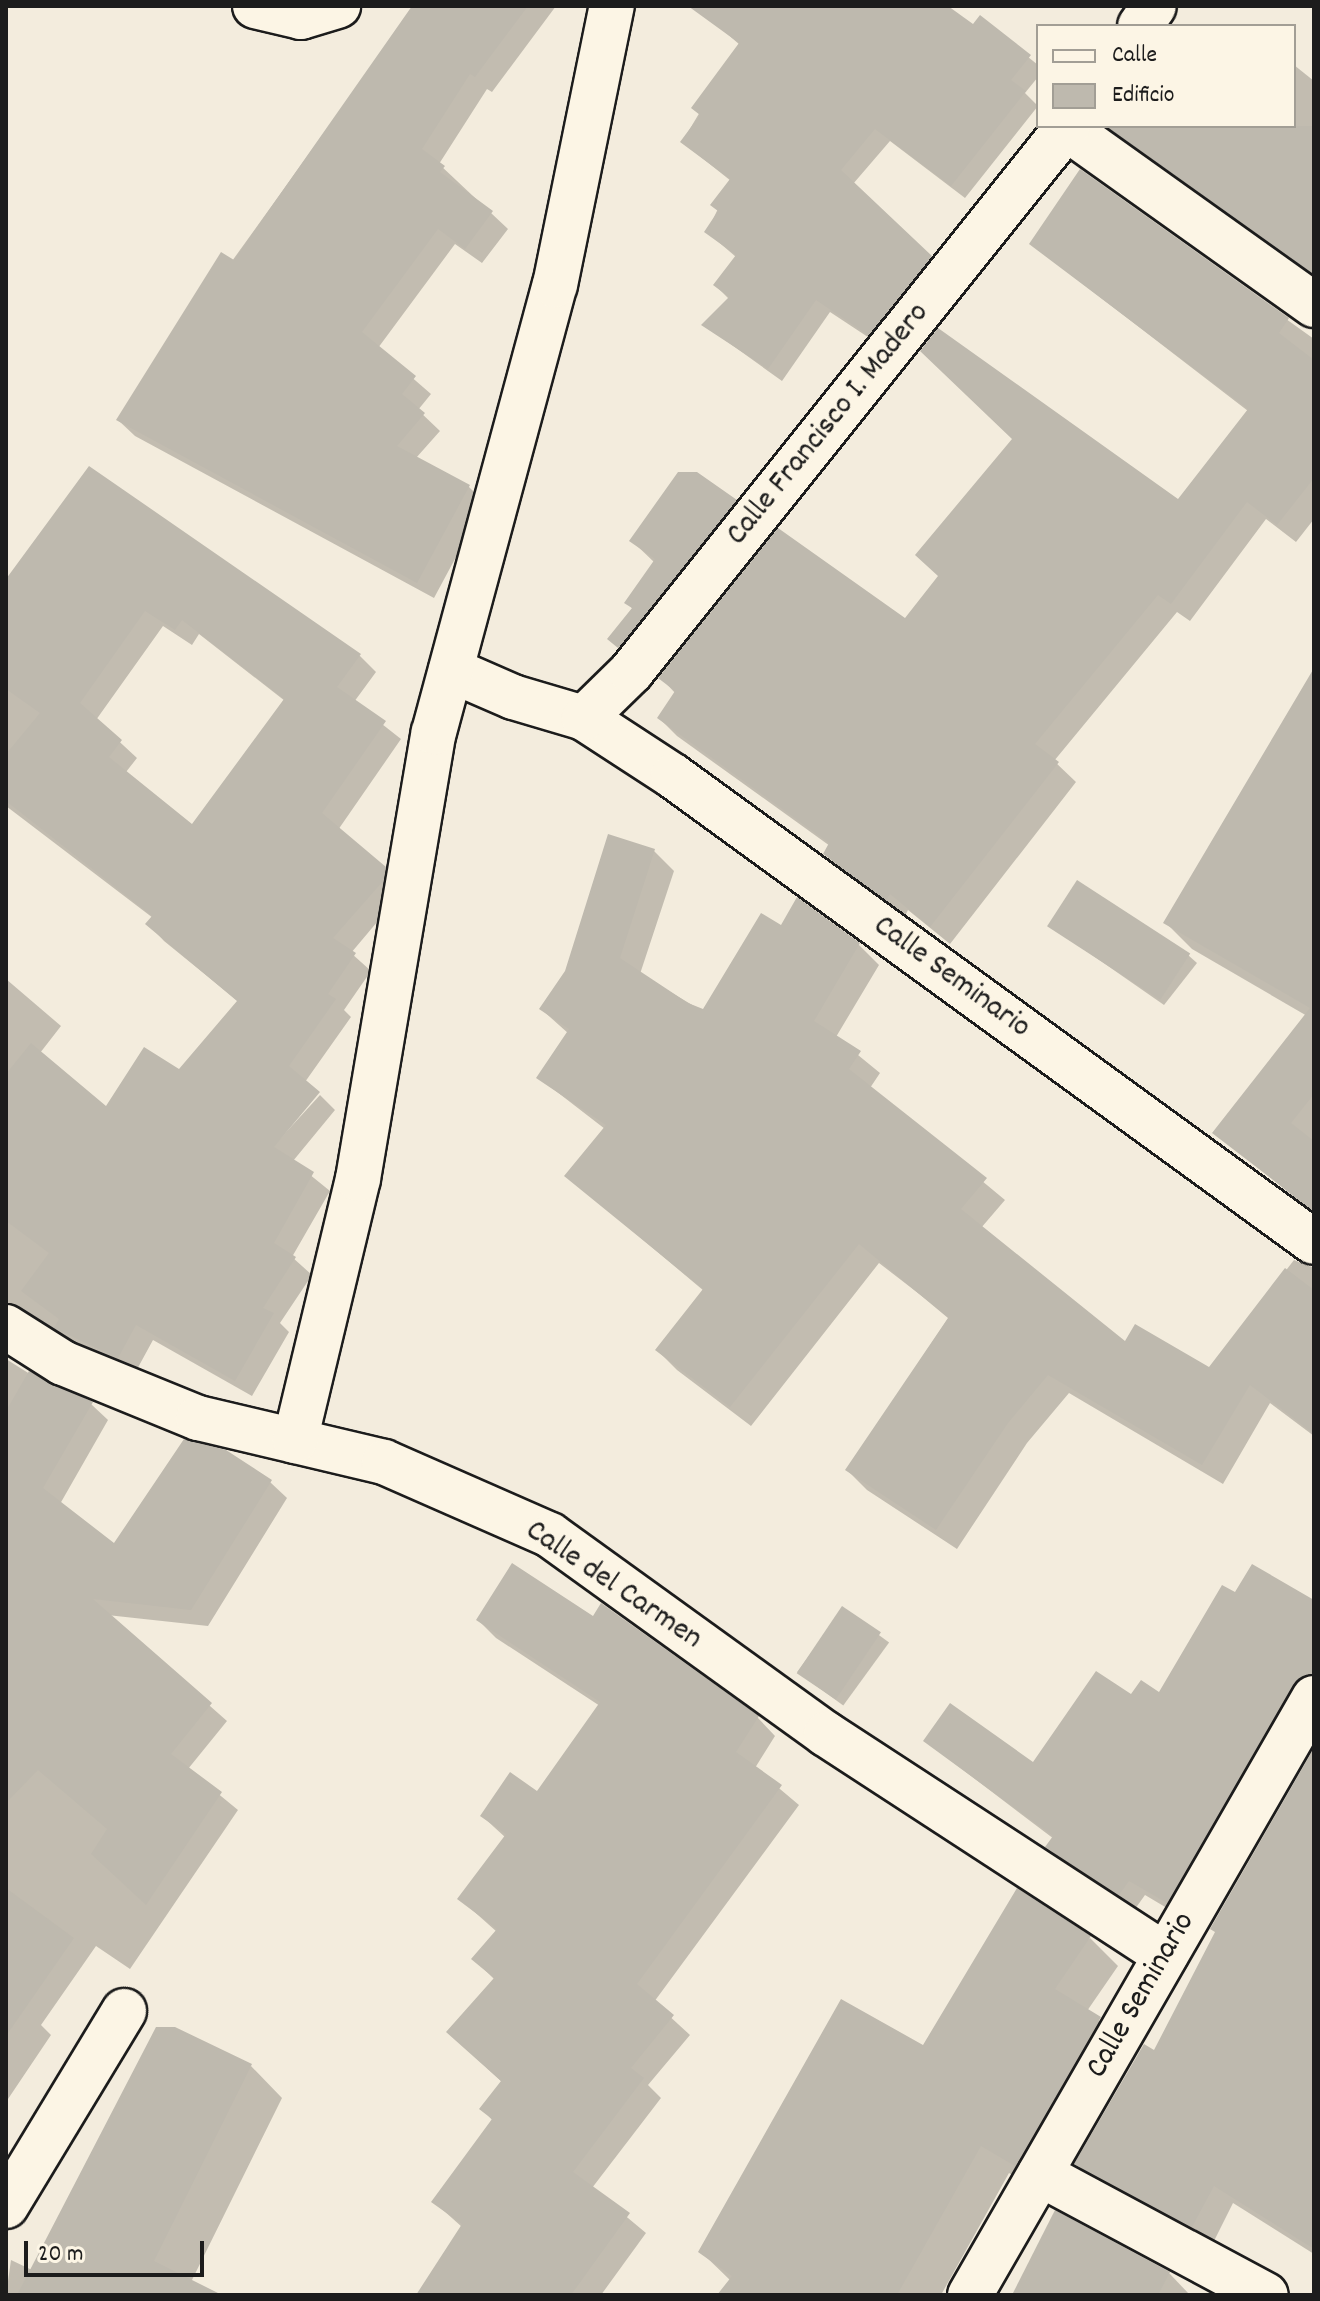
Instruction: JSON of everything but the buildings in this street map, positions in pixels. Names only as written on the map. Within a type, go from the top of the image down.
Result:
[{"type":"street","points":[[255,6],[301,17],[338,6]]},
{"type":"street","points":[[295,1441],[358,1179],[434,732],[555,285],[612,6]]},
{"type":"street","points":[[1141,24],[1154,6]]},
{"type":"street","name":"Calle Francisco I. Madero","points":[[584,718],[631,672],[1066,128]]},
{"type":"street","points":[[1068,128],[1314,305]]},
{"type":"street","name":"Calle Seminario","points":[[451,670],[513,697],[584,718],[673,776],[1314,1242]]},
{"type":"street","name":"Calle del Carmen","points":[[6,1327],[63,1363],[198,1418],[384,1462],[550,1535],[826,1734],[1165,1955]]},
{"type":"street","name":"Calle Seminario","points":[[970,2295],[1314,1698]]},
{"type":"street","points":[[6,2206],[124,2011]]},
{"type":"street","points":[[1040,2174],[1266,2295]]}]
